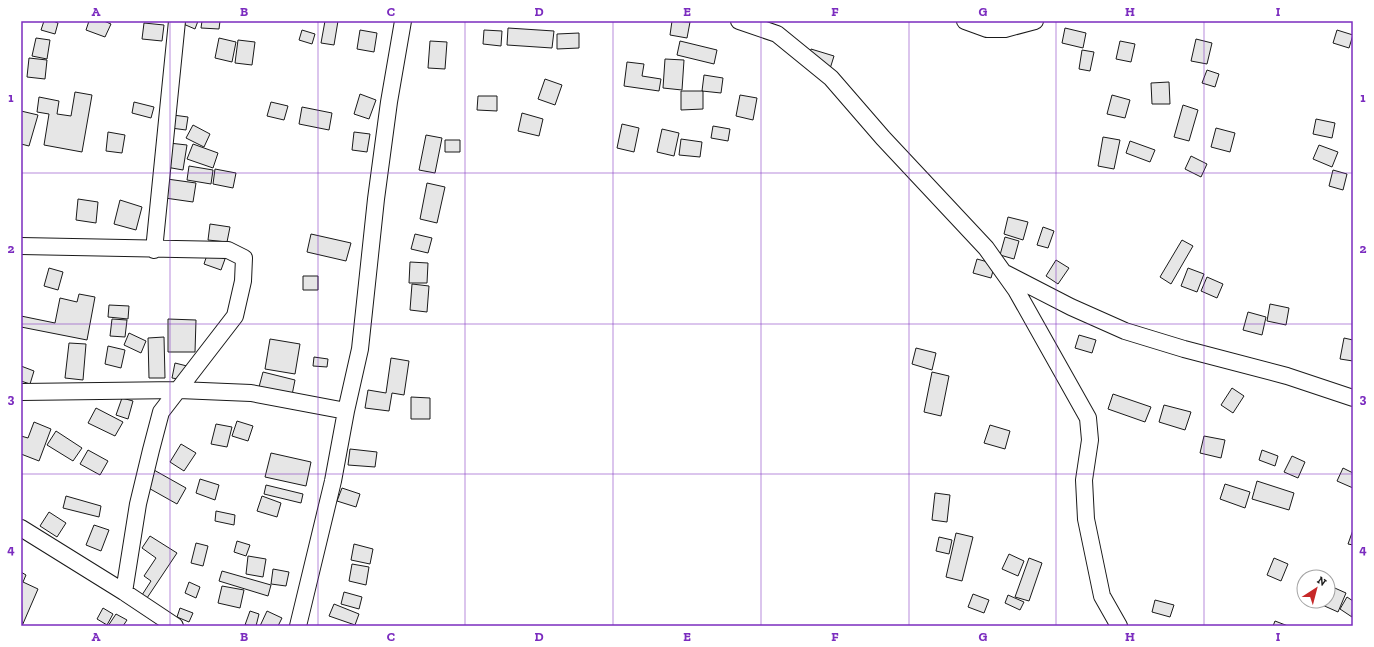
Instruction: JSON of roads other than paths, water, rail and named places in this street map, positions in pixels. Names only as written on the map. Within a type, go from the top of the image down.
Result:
[{"type":"street","points":[[154,250],[178,21]]},
{"type":"street","points":[[298,626],[333,481],[346,411],[360,349],[388,102],[403,21]]},
{"type":"street","points":[[739,21],[778,34],[832,78],[883,138],[986,248],[1016,290],[1088,418],[1090,440],[1084,480],[1086,519],[1102,596],[1119,626]]},
{"type":"street","points":[[965,21],[987,29],[1005,29],[1035,21]]},
{"type":"street","points":[[21,246],[154,250],[228,250],[244,258],[243,281],[235,316],[161,412],[150,450],[138,504],[124,592]]},
{"type":"street","points":[[1002,271],[1071,307],[1125,331],[1184,349],[1287,376],[1353,398]]},
{"type":"street","points":[[21,392],[179,390],[251,392],[346,411]]},
{"type":"street","points":[[21,528],[124,592],[174,626]]}]
